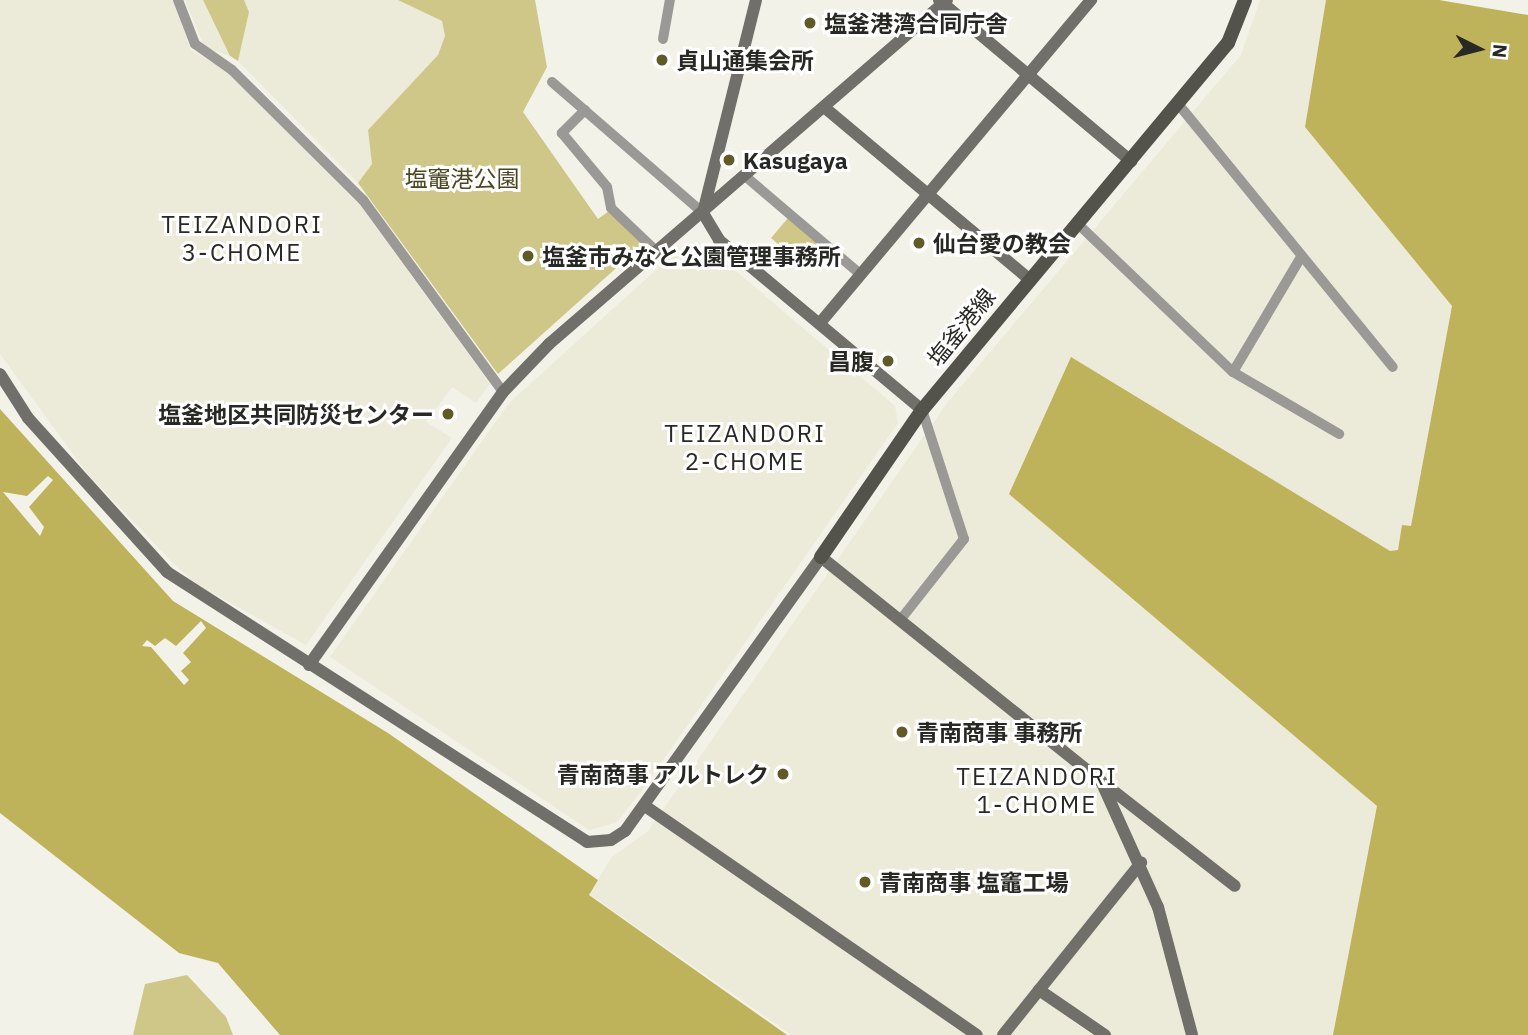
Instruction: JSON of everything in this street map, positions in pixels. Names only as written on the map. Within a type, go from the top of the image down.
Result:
[{"type":"main road","name":"塩釜港線","points":[[821,557],[922,410],[1228,43],[1245,0]]},
{"type":"street","points":[[178,0],[195,44],[232,70],[363,200],[503,392]]},
{"type":"street","points":[[663,39],[670,0]]},
{"type":"street","points":[[703,213],[756,0]]},
{"type":"street","points":[[820,323],[1091,0]]},
{"type":"street","points":[[309,665],[503,392],[549,344],[703,213],[943,1],[1131,161]]},
{"type":"street","points":[[552,82],[703,213],[719,240],[922,410],[964,540],[901,620]]},
{"type":"street","points":[[1179,105],[1392,367]]},
{"type":"street","points":[[824,107],[1029,279]]},
{"type":"street","points":[[585,110],[562,133],[607,187],[611,208],[657,252]]},
{"type":"street","points":[[745,176],[860,274]]},
{"type":"street","points":[[1078,224],[1233,372],[1339,434]]},
{"type":"street","points":[[1233,372],[1301,257]]},
{"type":"street","points":[[0,374],[28,418],[167,572],[575,838],[611,840],[645,806],[821,557],[1235,886]]},
{"type":"street","points":[[1101,781],[1141,863],[1192,1035]]},
{"type":"street","points":[[645,806],[977,1035]]},
{"type":"street","points":[[1003,1035],[1141,863]]},
{"type":"street","points":[[1039,990],[1105,1035]]},
{"type":"shaded area","points":[[0,0],[173,0],[191,50],[227,71],[357,201],[490,384],[476,403],[452,387],[426,422],[452,438],[306,645],[195,583],[174,564],[87,473],[0,354]]},
{"type":"shaded area","points":[[185,0],[203,0],[230,56],[205,48]]},
{"type":"shaded area","points":[[244,0],[398,0],[442,21],[445,36],[438,55],[368,130],[372,164],[358,183],[238,61],[249,12]]},
{"type":"shaded area","points":[[1260,0],[1326,0],[1305,127],[1452,306],[1411,526],[1398,551],[1390,552],[1009,494],[1378,806],[1334,1035],[792,1035],[589,894],[611,858],[648,831],[947,403],[1241,55]]},
{"type":"shaded area","points":[[1326,0],[1439,0],[1528,15],[1528,1035],[1333,1035],[1377,806],[1009,494],[1071,357],[1390,551],[1398,550],[1402,525],[1411,526],[1452,306],[1305,127]]},
{"type":"shaded area","points":[[700,249],[717,255],[895,406],[898,423],[643,789],[616,823],[589,830],[330,657],[509,403],[668,259]]},
{"type":"shaded area","points":[[0,409],[173,601],[388,733],[598,880],[589,895],[787,1035],[280,1035],[218,963],[179,953],[0,813]]},
{"type":"green space","points":[[203,0],[244,0],[249,12],[238,61],[230,56]]},
{"type":"green space","name":"塩竈港公園","points":[[398,0],[535,0],[547,67],[523,112],[598,219],[609,211],[643,244],[498,374],[358,183],[372,164],[368,130],[438,55],[445,36],[442,21]]},
{"type":"green space","points":[[788,218],[822,247],[805,267],[771,238]]},
{"type":"green space","points":[[187,975],[226,1017],[233,1035],[133,1035],[145,984]]},
{"type":"pier","points":[[48,476],[53,480],[29,507],[44,527],[40,536],[3,492],[27,496]]},
{"type":"pier","points":[[201,621],[206,628],[183,653],[191,662],[181,671],[189,680],[184,685],[151,647],[142,646],[147,640],[155,646],[165,638],[176,646]]},
{"type":"place","name":"塩釜港湾合同庁舎","points":[[810,23]]},
{"type":"place","name":"貞山通集会所","points":[[662,60]]},
{"type":"place","name":"Kasugaya","points":[[729,160]]},
{"type":"place","name":"仙台愛の教会","points":[[919,243]]},
{"type":"place","name":"塩釜市みなと公園管理事務所","points":[[528,256]]},
{"type":"place","name":"昌腹","points":[[888,361]]},
{"type":"place","name":"塩釜地区共同防災センター","points":[[448,414]]},
{"type":"place","name":"青南商事 事務所","points":[[902,732]]},
{"type":"place","name":"青南商事 アルトレク","points":[[783,774]]},
{"type":"place","name":"青南商事 塩竈工場","points":[[865,882]]},
{"type":"district","name":"TEIZANDORI 3-CHOME","points":[[242,239]]},
{"type":"district","name":"TEIZANDORI 2-CHOME","points":[[745,448]]},
{"type":"district","name":"TEIZANDORI 1-CHOME","points":[[1037,791]]}]
